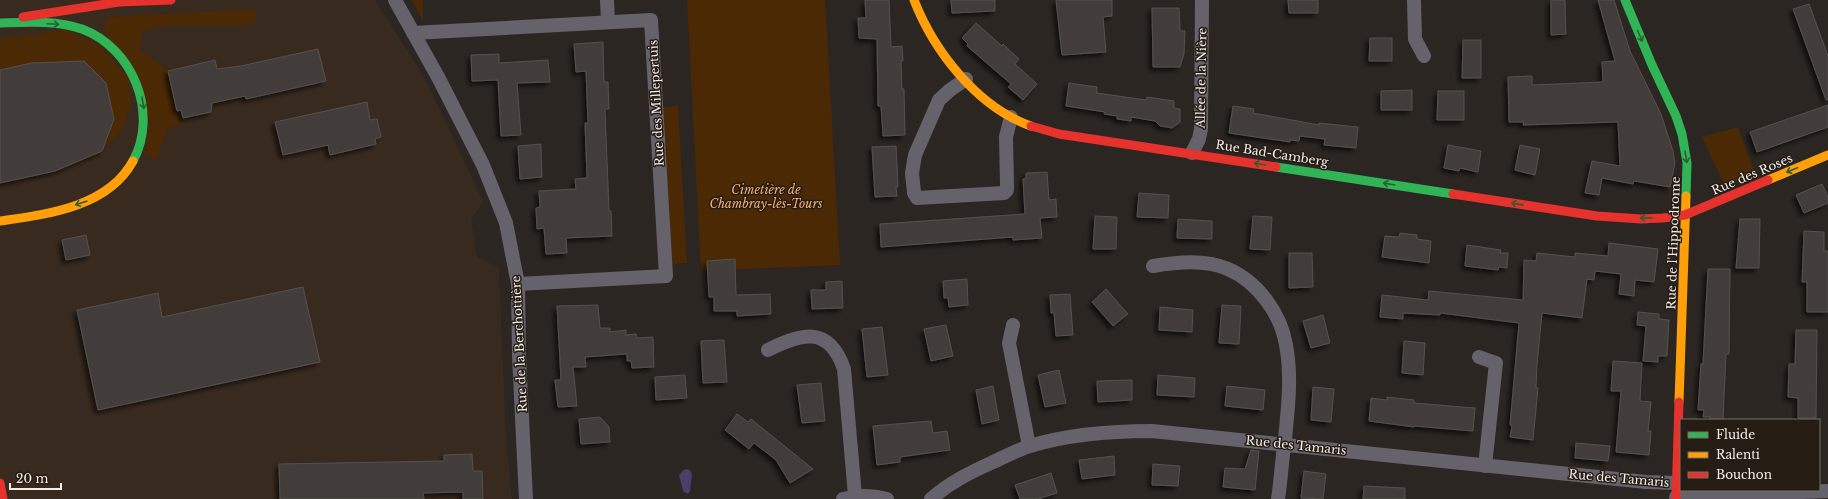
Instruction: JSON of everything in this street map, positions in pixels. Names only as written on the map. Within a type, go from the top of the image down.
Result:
[{"type":"street","points":[[0,22],[52,11],[132,0]]},
{"type":"street","points":[[117,2],[171,0]]},
{"type":"street","name":"Rue de la Berchottière","points":[[395,0],[483,165],[506,223],[518,284],[519,356],[526,499]]},
{"type":"street","points":[[607,0],[608,22]]},
{"type":"street","name":"Rue Bad-Camberg","points":[[914,0],[926,29],[966,79],[992,104],[1011,117],[1038,129],[1059,134],[1192,153],[1583,214],[1637,218],[1673,217],[1685,215]]},
{"type":"street","name":"Allée de la Nière","points":[[1192,153],[1199,140],[1201,129],[1202,0]]},
{"type":"street","points":[[1414,0],[1415,39],[1424,56]]},
{"type":"street","name":"Rue de l'Hippodrome","points":[[1625,0],[1676,116],[1682,134],[1687,163],[1676,498]]},
{"type":"street","name":"Rue des Millepertuis","points":[[413,33],[651,20],[666,276],[518,284]]},
{"type":"street","points":[[0,22],[63,24],[78,28],[105,41],[116,50],[137,80],[143,98],[145,116],[144,131],[140,148],[131,165],[110,188],[96,197],[78,204],[0,221]]},
{"type":"street","points":[[966,79],[939,100],[915,155],[912,173],[914,194],[917,198],[1004,194],[1007,186],[1006,137],[1011,117]]},
{"type":"street","name":"Rue des Roses","points":[[1685,215],[1828,155]]},
{"type":"street","points":[[1153,266],[1183,262],[1198,263],[1227,269],[1252,285],[1269,304],[1282,331],[1288,359],[1289,384],[1278,499]]},
{"type":"street","points":[[1013,325],[1009,343],[1029,446]]},
{"type":"street","points":[[768,350],[789,339],[810,336],[820,338],[827,343],[840,358],[844,369],[849,497],[875,496],[887,499]]},
{"type":"street","points":[[1479,357],[1496,363],[1485,466]]},
{"type":"street","name":"Rue des Tamaris","points":[[931,499],[941,489],[965,474],[1029,446],[1061,438],[1114,431],[1152,431],[1646,482],[1676,483]]},
{"type":"street","points":[[0,483],[3,499]]},
{"type":"street","points":[[1676,498],[1828,491]]},
{"type":"shaded area","points":[[0,0],[375,0],[426,80],[483,202],[471,219],[477,257],[499,268],[506,436],[512,499],[0,499]]},
{"type":"shaded area","points":[[685,469],[690,470],[692,474],[690,491],[688,494],[683,491],[679,475]]},
{"type":"green space","points":[[412,0],[423,0],[423,21]]},
{"type":"green space","name":"Cimetière de Chambray-lès-Tours","points":[[687,0],[825,0],[840,265],[701,271]]},
{"type":"green space","points":[[256,9],[256,23],[243,25],[173,25],[142,30],[140,49],[168,71],[177,111],[182,125],[168,128],[155,161],[145,154],[150,121],[104,29],[108,17]]},
{"type":"green space","points":[[66,30],[100,45],[127,76],[132,103],[122,130],[102,151],[114,119],[106,83],[84,61],[31,63],[0,70],[0,39]]},
{"type":"green space","points":[[678,106],[687,263],[671,264],[662,107]]},
{"type":"green space","points":[[1738,127],[1755,174],[1725,186],[1702,137]]},
{"type":"building","points":[[865,0],[889,0],[891,47],[902,46],[903,61],[901,61],[902,89],[904,89],[905,135],[883,136],[881,106],[878,106],[877,39],[859,38],[858,18],[866,18]]},
{"type":"building","points":[[951,0],[995,0],[995,11],[952,13]]},
{"type":"building","points":[[1056,0],[1112,0],[1112,16],[1103,17],[1106,52],[1062,55]]},
{"type":"building","points":[[1288,0],[1318,0],[1318,13],[1289,13]]},
{"type":"building","points":[[1551,0],[1565,0],[1566,34],[1551,35]]},
{"type":"building","points":[[1598,0],[1614,0],[1630,51],[1661,114],[1673,151],[1675,163],[1670,187],[1634,181],[1633,184],[1602,178],[1599,195],[1585,193],[1592,161],[1620,166],[1618,122],[1523,125],[1524,122],[1509,122],[1508,77],[1532,76],[1532,85],[1603,82],[1602,62],[1615,61]]},
{"type":"building","points":[[1809,4],[1828,56],[1828,100],[1826,100],[1793,9]]},
{"type":"building","points":[[1152,8],[1179,8],[1180,31],[1185,31],[1184,54],[1180,67],[1153,67]]},
{"type":"building","points":[[976,23],[1002,46],[1003,44],[1019,59],[1015,64],[1037,84],[1023,100],[1008,87],[1011,84],[967,46],[968,44],[962,38]]},
{"type":"building","points":[[1370,38],[1392,38],[1392,61],[1369,61]]},
{"type":"building","points":[[1463,40],[1481,40],[1481,78],[1462,78]]},
{"type":"building","points":[[603,42],[604,82],[608,82],[609,109],[605,109],[609,211],[611,211],[612,236],[566,238],[567,253],[546,254],[544,228],[537,229],[536,208],[540,207],[539,191],[576,189],[575,179],[587,178],[585,123],[588,123],[586,71],[576,72],[574,44]]},
{"type":"building","points":[[318,49],[326,81],[246,99],[245,96],[212,103],[211,112],[183,118],[181,110],[177,111],[168,71],[215,60],[217,69],[241,66]]},
{"type":"building","points":[[499,54],[499,63],[548,60],[550,82],[517,83],[521,135],[501,136],[498,80],[472,81],[471,55]]},
{"type":"building","points":[[84,61],[106,83],[114,119],[102,151],[55,171],[0,183],[0,70],[31,63]]},
{"type":"building","points":[[1069,83],[1097,87],[1097,93],[1146,100],[1147,97],[1174,101],[1174,108],[1180,109],[1180,122],[1172,128],[1160,126],[1155,121],[1131,117],[1131,121],[1117,119],[1117,116],[1104,114],[1105,112],[1066,106]]},
{"type":"building","points":[[1412,90],[1412,110],[1381,110],[1381,91]]},
{"type":"building","points":[[1438,91],[1464,91],[1464,120],[1437,120]]},
{"type":"building","points":[[367,102],[370,120],[377,119],[381,137],[375,139],[376,144],[330,155],[328,145],[283,155],[275,122]]},
{"type":"building","points":[[1828,105],[1828,127],[1757,152],[1750,132]]},
{"type":"building","points":[[1233,106],[1254,109],[1253,113],[1319,125],[1319,123],[1358,127],[1356,148],[1324,145],[1325,139],[1300,136],[1299,141],[1290,140],[1290,142],[1229,133]]},
{"type":"building","points":[[541,144],[542,177],[520,179],[518,146]]},
{"type":"building","points":[[1448,145],[1481,151],[1478,172],[1460,168],[1459,171],[1444,168]]},
{"type":"building","points":[[1520,145],[1540,149],[1535,175],[1515,170]]},
{"type":"building","points":[[896,146],[897,196],[875,197],[872,147]]},
{"type":"building","points":[[1047,172],[1049,200],[1056,199],[1057,217],[1040,218],[1042,238],[1013,240],[1013,237],[881,247],[880,224],[1025,214],[1023,179],[1026,178],[1026,173]]},
{"type":"building","points":[[1822,184],[1828,197],[1828,203],[1804,213],[1796,195]]},
{"type":"building","points":[[1139,193],[1169,195],[1168,218],[1137,217]]},
{"type":"building","points":[[1095,216],[1117,217],[1116,249],[1093,249]]},
{"type":"building","points":[[1253,216],[1272,217],[1270,250],[1250,249]]},
{"type":"building","points":[[1178,219],[1212,221],[1212,239],[1177,238]]},
{"type":"building","points":[[1740,219],[1760,219],[1759,268],[1736,268]]},
{"type":"building","points":[[1804,231],[1824,232],[1824,251],[1828,251],[1828,312],[1807,312],[1807,282],[1802,282]]},
{"type":"building","points":[[1400,233],[1417,235],[1417,239],[1431,241],[1429,263],[1382,257],[1385,236],[1399,237]]},
{"type":"building","points":[[86,235],[90,255],[66,260],[62,240]]},
{"type":"building","points":[[1609,243],[1658,249],[1654,282],[1635,280],[1634,296],[1619,294],[1621,274],[1595,271],[1594,280],[1587,279],[1582,318],[1542,313],[1537,364],[1536,388],[1538,388],[1533,440],[1510,437],[1519,323],[1440,313],[1440,315],[1403,313],[1403,319],[1380,317],[1382,295],[1428,300],[1429,291],[1523,300],[1524,260],[1536,261],[1537,253],[1575,257],[1575,253],[1608,256]]},
{"type":"building","points":[[1467,245],[1501,250],[1500,253],[1508,253],[1507,268],[1499,267],[1498,270],[1465,266]]},
{"type":"building","points":[[1289,253],[1312,253],[1313,287],[1289,288]]},
{"type":"building","points":[[735,259],[736,295],[770,294],[771,314],[737,316],[737,311],[714,311],[714,297],[709,297],[707,261]]},
{"type":"building","points":[[1708,269],[1730,269],[1729,354],[1726,354],[1723,419],[1710,419],[1710,417],[1703,417],[1704,410],[1698,410],[1701,364],[1703,364]]},
{"type":"building","points":[[967,279],[968,305],[949,307],[948,298],[944,298],[943,281]]},
{"type":"building","points":[[842,281],[843,308],[812,309],[811,290],[826,290],[826,282]]},
{"type":"building","points":[[303,287],[320,362],[98,410],[77,310],[158,293],[162,317]]},
{"type":"building","points":[[1106,289],[1128,314],[1113,326],[1092,302]]},
{"type":"building","points":[[1070,294],[1073,335],[1056,336],[1054,313],[1051,313],[1050,295]]},
{"type":"building","points":[[598,305],[600,328],[610,328],[610,332],[626,330],[626,335],[636,334],[637,338],[653,337],[654,367],[632,368],[631,361],[627,361],[627,354],[585,357],[586,367],[573,367],[577,406],[558,407],[555,380],[561,380],[557,306]]},
{"type":"building","points":[[1222,305],[1241,306],[1239,344],[1219,343]]},
{"type":"building","points":[[1160,307],[1193,310],[1192,332],[1159,330]]},
{"type":"building","points":[[1638,312],[1659,314],[1659,319],[1669,320],[1667,356],[1658,356],[1658,362],[1643,361],[1646,326],[1637,325]]},
{"type":"building","points":[[1323,315],[1330,343],[1311,348],[1303,321]]},
{"type":"building","points":[[946,325],[953,356],[931,361],[924,329]]},
{"type":"building","points":[[882,327],[888,375],[867,377],[862,329]]},
{"type":"building","points":[[1796,330],[1817,330],[1816,418],[1798,418],[1798,398],[1788,397],[1789,364],[1795,364]]},
{"type":"building","points":[[724,340],[727,382],[703,383],[701,341]]},
{"type":"building","points":[[1404,341],[1425,343],[1423,375],[1402,373]]},
{"type":"building","points":[[1613,361],[1642,363],[1640,401],[1651,402],[1648,431],[1651,431],[1649,455],[1616,452],[1621,391],[1611,391]]},
{"type":"building","points":[[1059,370],[1066,403],[1045,407],[1038,375]]},
{"type":"building","points":[[685,375],[687,398],[656,400],[655,377]]},
{"type":"building","points":[[1158,375],[1195,378],[1194,397],[1157,395]]},
{"type":"building","points":[[1132,380],[1132,400],[1098,402],[1097,381]]},
{"type":"building","points":[[821,383],[825,421],[802,423],[797,385]]},
{"type":"building","points":[[993,386],[999,420],[982,424],[976,390]]},
{"type":"building","points":[[1227,386],[1265,390],[1263,410],[1225,406]]},
{"type":"building","points":[[1313,387],[1334,389],[1331,422],[1311,420]]},
{"type":"building","points":[[1387,397],[1414,400],[1414,403],[1475,408],[1473,431],[1414,427],[1369,421],[1371,398],[1387,400]]},
{"type":"building","points":[[737,414],[748,422],[751,419],[813,469],[790,483],[776,460],[754,443],[749,449],[725,430]]},
{"type":"building","points":[[600,417],[609,427],[610,442],[581,444],[579,419]]},
{"type":"building","points":[[931,421],[933,433],[947,431],[950,450],[900,457],[900,462],[877,465],[873,426]]},
{"type":"building","points":[[1576,443],[1610,446],[1608,461],[1575,458]]},
{"type":"building","points":[[1251,450],[1259,451],[1255,490],[1223,487],[1225,468],[1245,469]]},
{"type":"building","points":[[472,454],[473,471],[482,471],[483,499],[463,499],[463,492],[423,493],[424,499],[280,499],[279,464],[444,461],[444,455]]},
{"type":"building","points":[[1114,456],[1115,475],[1082,479],[1079,460]]},
{"type":"building","points":[[1153,464],[1180,466],[1178,486],[1152,485]]},
{"type":"building","points":[[1304,471],[1326,474],[1323,499],[1301,498]]},
{"type":"building","points":[[1051,473],[1057,493],[1038,499],[1020,499],[1015,485]]},
{"type":"building","points":[[1364,486],[1405,488],[1405,499],[1363,499]]},
{"type":"traffic: fast","points":[[1625,0],[1652,65],[1676,116],[1682,134],[1687,163],[1686,196]]},
{"type":"traffic: fast","points":[[0,23],[41,22],[72,26],[100,38],[115,51],[127,66],[136,84],[142,103],[143,123],[140,142],[133,161]]},
{"type":"traffic: fast","points":[[1276,167],[1453,194]]},
{"type":"traffic: slow","points":[[914,0],[933,39],[960,75],[993,105],[1011,117],[1031,126]]},
{"type":"traffic: slow","points":[[1768,180],[1828,155]]},
{"type":"traffic: slow","points":[[0,221],[57,211],[75,206],[93,198],[108,189],[122,176],[133,161]]},
{"type":"traffic: slow","points":[[1679,402],[1686,196]]},
{"type":"traffic: jam","points":[[23,17],[132,0]]},
{"type":"traffic: jam","points":[[119,2],[171,0]]},
{"type":"traffic: jam","points":[[1031,126],[1059,134],[1276,167]]},
{"type":"traffic: jam","points":[[1453,194],[1597,216],[1641,219],[1685,215],[1768,180]]},
{"type":"traffic: jam","points":[[1676,499],[1679,402]]},
{"type":"traffic: jam","points":[[0,483],[3,499]]}]
